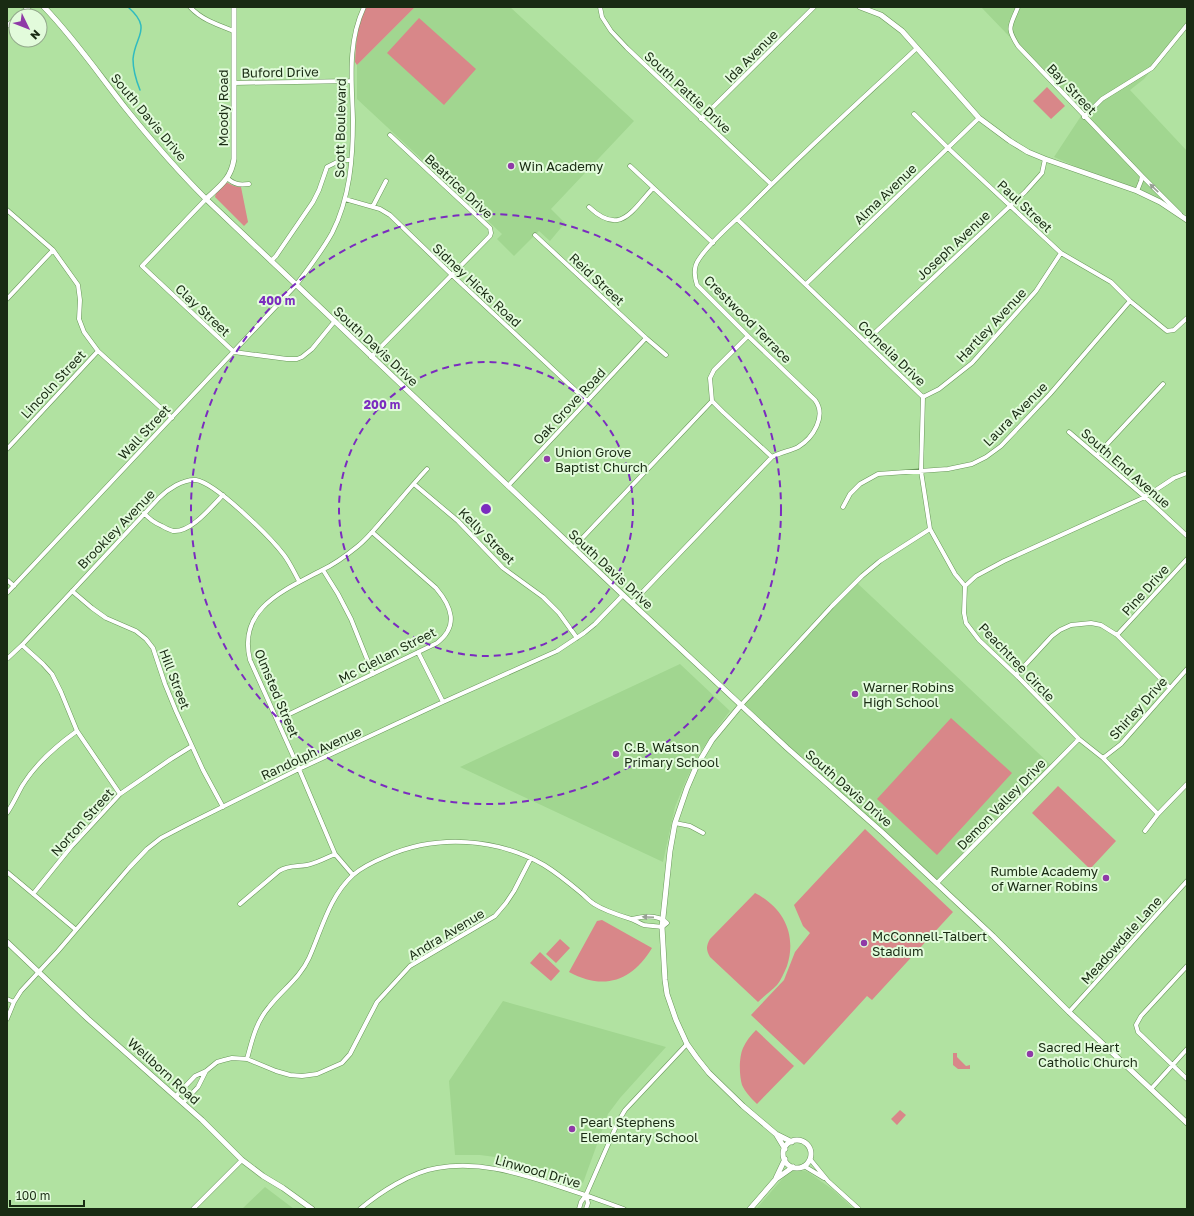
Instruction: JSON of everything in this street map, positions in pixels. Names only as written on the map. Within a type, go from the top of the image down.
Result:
[{"type":"street","name":"South Davis Drive","points":[[44,7],[127,110],[185,178],[206,199],[622,595],[787,748],[937,883],[1026,967],[1069,1012],[1187,1123]]},
{"type":"street","points":[[190,7],[198,15],[208,21],[234,31]]},
{"type":"street","name":"Moody Road","points":[[206,199],[231,173],[234,159],[234,7]]},
{"type":"street","name":"Scott Boulevard","points":[[296,285],[321,252],[332,232],[345,199],[351,170],[353,121],[351,57],[354,40],[364,7]]},
{"type":"street","name":"South Pattie Drive","points":[[600,7],[602,17],[611,31],[627,48],[771,184]]},
{"type":"street","name":"Ida Avenue","points":[[701,119],[814,7]]},
{"type":"street","points":[[860,7],[881,15],[902,31],[979,118],[1010,141],[1028,152],[1137,192],[1160,202],[1187,220]]},
{"type":"street","name":"Bay Street","points":[[1018,7],[1011,24],[1010,31],[1018,46],[1084,117],[1187,220]]},
{"type":"street","points":[[1084,117],[1102,99],[1152,68],[1187,26]]},
{"type":"street","name":"Crestwood Terrace","points":[[632,603],[772,457],[779,453],[796,448],[806,442],[817,426],[819,408],[815,400],[697,285],[695,278],[695,267],[699,259],[771,184],[917,48]]},
{"type":"street","name":"Buford Drive","points":[[234,83],[351,81]]},
{"type":"street","name":"Paul Street","points":[[914,114],[1061,254],[1107,279],[1120,289],[1130,301],[1168,331],[1174,330],[1187,318]]},
{"type":"street","name":"Alma Avenue","points":[[806,284],[979,118]]},
{"type":"street","name":"Beatrice Drive","points":[[371,357],[490,236],[492,231],[390,135]]},
{"type":"street","name":"Joseph Avenue","points":[[866,341],[1025,192],[1042,173],[1046,159]]},
{"type":"street","points":[[271,261],[313,202],[327,167],[341,160],[351,160]]},
{"type":"street","points":[[630,166],[713,243]]},
{"type":"street","points":[[1137,192],[1142,181],[1142,176]]},
{"type":"street","points":[[227,178],[234,184],[249,184]]},
{"type":"street","points":[[373,206],[386,181]]},
{"type":"street","points":[[589,207],[605,220],[620,220],[630,213],[654,188]]},
{"type":"street","name":"Clay Street","points":[[206,199],[142,266],[234,352],[287,359],[302,357],[312,349],[334,322]]},
{"type":"street","name":"Sidney Hicks Road","points":[[345,199],[373,206],[390,215],[452,275],[588,401]]},
{"type":"street","points":[[7,210],[53,250],[78,285],[80,300],[79,319],[84,332],[98,351],[172,418]]},
{"type":"street","name":"Cornelia Drive","points":[[737,219],[923,397],[921,471],[930,529],[951,567],[965,586]]},
{"type":"street","name":"Reid Street","points":[[535,235],[666,355]]},
{"type":"street","points":[[7,299],[53,250]]},
{"type":"street","name":"Hartley Avenue","points":[[923,397],[939,389],[972,363],[1036,291],[1061,254]]},
{"type":"street","name":"Wall Street","points":[[7,593],[296,285]]},
{"type":"street","name":"Laura Avenue","points":[[843,507],[850,494],[860,484],[878,474],[948,469],[972,464],[986,457],[1001,446],[1050,394],[1130,301]]},
{"type":"street","points":[[748,336],[714,370],[710,378],[712,401],[772,457]]},
{"type":"street","name":"Oak Grove Road","points":[[508,486],[646,338]]},
{"type":"street","name":"Lincoln Street","points":[[7,449],[98,351]]},
{"type":"street","points":[[1096,455],[1163,384]]},
{"type":"street","points":[[573,548],[712,401]]},
{"type":"street","name":"South End Avenue","points":[[1069,432],[1146,497],[1187,536]]},
{"type":"street","name":"Olmsted Street","points":[[353,875],[335,854],[250,660],[247,642],[251,626],[262,607],[273,598],[299,582],[344,557],[359,545],[427,469]]},
{"type":"street","points":[[965,586],[976,576],[1004,561],[1146,497],[1174,478],[1187,473]]},
{"type":"street","name":"Brookley Avenue","points":[[7,659],[22,645],[164,493],[176,485],[190,480],[198,480],[205,483],[223,495],[274,544],[290,564],[299,582]]},
{"type":"street","name":"Kelly Street","points":[[414,484],[458,520],[503,568],[543,597],[559,613],[577,638]]},
{"type":"street","points":[[144,513],[149,518],[167,528],[174,531],[181,530],[194,524],[223,495]]},
{"type":"street","points":[[792,1142],[776,1134],[743,1106],[709,1073],[687,1044],[676,1020],[667,994],[662,927],[670,851],[675,823],[687,788],[699,762],[712,740],[741,705],[832,606],[862,576],[880,561],[930,529]]},
{"type":"street","name":"Mc Clellan Street","points":[[277,720],[437,643],[444,638],[450,624],[451,616],[449,606],[436,588],[372,532]]},
{"type":"street","name":"Pine Drive","points":[[1117,635],[1187,559]]},
{"type":"street","points":[[323,570],[351,619],[373,674]]},
{"type":"street","points":[[7,580],[14,586]]},
{"type":"street","name":"Peachtree Circle","points":[[965,586],[964,613],[966,622],[979,640],[1016,675],[1078,739],[1103,758],[1158,814]]},
{"type":"street","name":"Hill Street","points":[[72,591],[106,618],[136,631],[146,639],[153,648],[165,684],[192,746],[223,807]]},
{"type":"street","name":"Randolph Avenue","points":[[7,1020],[14,1002],[21,991],[129,868],[147,849],[161,838],[299,769],[557,651],[577,638],[594,624],[622,595]]},
{"type":"street","points":[[1016,675],[1052,636],[1071,625],[1084,623],[1101,625],[1117,635],[1170,688]]},
{"type":"street","points":[[22,645],[52,674],[62,692],[77,731],[120,794]]},
{"type":"street","points":[[418,652],[443,702]]},
{"type":"street","name":"Shirley Drive","points":[[1103,758],[1121,744],[1187,669]]},
{"type":"street","points":[[7,813],[23,785],[39,763],[58,745],[77,731]]},
{"type":"street","name":"Demon Valley Drive","points":[[937,883],[1078,739]]},
{"type":"street","name":"Norton Street","points":[[33,894],[76,841],[120,794],[192,746]]},
{"type":"street","points":[[1144,831],[1187,784]]},
{"type":"street","points":[[675,823],[690,826],[703,834]]},
{"type":"street","points":[[247,1059],[255,1031],[261,1018],[300,972],[308,960],[330,904],[353,875],[373,862],[395,852],[439,842],[464,842],[498,846],[531,858],[558,873],[594,904],[643,924],[662,927]]},
{"type":"street","points":[[240,904],[285,867],[316,863],[335,854]]},
{"type":"street","name":"Andra Avenue","points":[[183,1103],[198,1087],[206,1072],[217,1062],[224,1060],[232,1058],[247,1059],[276,1071],[290,1075],[302,1076],[317,1074],[342,1063],[350,1054],[377,1002],[410,966],[495,916],[514,891],[531,858]]},
{"type":"street","points":[[7,872],[75,929]]},
{"type":"street","name":"Meadowdale Lane","points":[[1069,1012],[1187,881]]},
{"type":"street","points":[[632,919],[643,916],[663,919]]},
{"type":"street","name":"Wellborn Road","points":[[7,942],[88,1018],[176,1096],[242,1160],[312,1209]]},
{"type":"street","points":[[1187,966],[1141,1016],[1136,1025],[1138,1032],[1187,1079]]},
{"type":"street","points":[[7,999],[14,1002]]},
{"type":"street","points":[[578,1209],[586,1195],[618,1122],[625,1110],[687,1044]]},
{"type":"street","points":[[1151,1089],[1187,1049]]},
{"type":"street","name":"Andra Avenue","points":[[176,1096],[195,1076],[206,1072]]},
{"type":"street","points":[[776,1134],[785,1149],[785,1160],[776,1179]]},
{"type":"street","points":[[750,1209],[776,1179],[793,1167],[804,1166],[810,1159],[811,1151],[807,1144],[800,1140],[792,1142],[785,1149]]},
{"type":"street","points":[[810,1159],[828,1181],[859,1209]]},
{"type":"street","points":[[192,1209],[242,1160]]},
{"type":"street","points":[[785,1160],[793,1167]]},
{"type":"street","name":"Linwood Drive","points":[[360,1209],[374,1197],[396,1184],[421,1173],[436,1168],[459,1166],[493,1167],[519,1173],[624,1209]]},
{"type":"street","points":[[804,1166],[828,1181]]},
{"type":"street","points":[[586,1195],[588,1203],[586,1209]]},
{"type":"shaded area","points":[[365,7],[415,7],[357,65],[355,62],[357,34]]},
{"type":"shaded area","name":"Win Academy","points":[[415,7],[510,7],[634,121],[551,209],[565,223],[550,241],[539,231],[514,256],[497,239],[502,234],[357,99],[357,65]]},
{"type":"shaded area","points":[[981,7],[1187,7],[1187,27],[1144,79],[1130,90],[1187,151],[1187,215],[1054,157],[1083,113]]},
{"type":"shaded area","points":[[419,18],[476,69],[444,105],[387,53]]},
{"type":"shaded area","points":[[1047,87],[1065,106],[1051,119],[1033,101]]},
{"type":"shaded area","points":[[226,182],[234,186],[241,187],[248,222],[244,226],[215,197],[216,193]]},
{"type":"shaded area","points":[[856,582],[1052,766],[937,883],[741,705]]},
{"type":"shaded area","points":[[680,664],[730,711],[699,754],[686,780],[675,807],[663,862],[460,767]]},
{"type":"shaded area","points":[[951,718],[1012,773],[937,855],[877,799]]},
{"type":"shaded area","points":[[1058,786],[1116,841],[1090,869],[1032,813]]},
{"type":"shaded area","name":"McConnell-Talbert Stadium","points":[[865,829],[953,912],[872,1000],[867,996],[804,1065],[751,1015],[784,980],[795,952],[810,933],[803,926],[794,905]]},
{"type":"shaded area","points":[[755,893],[774,906],[781,915],[789,933],[790,944],[790,955],[781,979],[777,985],[758,1002],[710,957],[707,948],[710,939]]},
{"type":"shaded area","points":[[602,920],[652,948],[636,968],[616,980],[594,981],[582,978],[569,972],[597,921]]},
{"type":"shaded area","points":[[560,939],[570,948],[556,963],[546,954]]},
{"type":"shaded area","points":[[540,952],[560,971],[551,981],[530,963]]},
{"type":"shaded area","points":[[503,1001],[666,1047],[620,1098],[608,1114],[583,1183],[503,1158],[480,1155],[455,1155],[449,1081]]},
{"type":"shaded area","points":[[756,1030],[794,1066],[757,1104],[743,1088],[740,1071],[740,1061],[743,1048]]},
{"type":"shaded area","points":[[953,1053],[957,1053],[957,1057],[966,1066],[970,1065],[970,1069],[958,1069],[953,1065]]},
{"type":"shaded area","points":[[900,1110],[906,1115],[897,1125],[891,1119]]},
{"type":"shaded area","points":[[799,1169],[808,1172],[832,1189],[854,1209],[756,1209],[790,1170]]},
{"type":"shaded area","points":[[265,1187],[294,1209],[242,1209]]},
{"type":"waterway","points":[[128,7],[140,21],[141,27],[141,32],[134,51],[133,59],[135,74],[140,90]]},
{"type":"place","name":"Win Academy","points":[[511,166]]},
{"type":"place","name":"Union Grove Baptist Church","points":[[547,459]]},
{"type":"place","name":"Warner Robins High School","points":[[855,694]]},
{"type":"place","name":"C.B. Watson Primary School","points":[[616,754]]},
{"type":"place","name":"Rumble Academy of Warner Robins","points":[[1106,878]]},
{"type":"place","name":"McConnell-Talbert Stadium","points":[[864,943]]},
{"type":"place","name":"Sacred Heart Catholic Church","points":[[1030,1054]]},
{"type":"place","name":"Pearl Stephens Elementary School","points":[[572,1129]]}]
